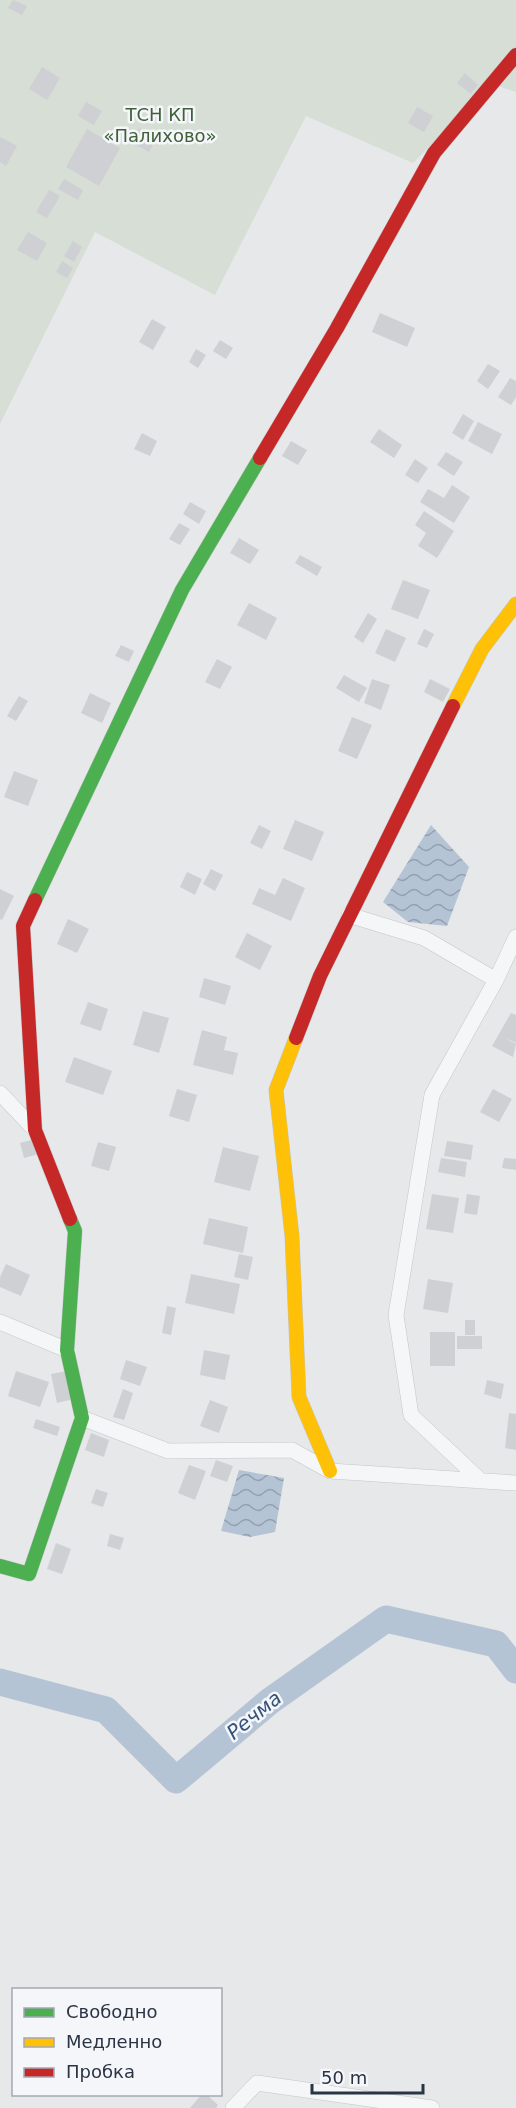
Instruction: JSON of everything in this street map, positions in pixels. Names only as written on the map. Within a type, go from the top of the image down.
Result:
[{"type":"street","points":[[0,1566],[28,1574],[82,1418],[67,1350],[75,1231],[35,1130],[23,926],[182,590],[337,328],[434,153],[516,55]]},
{"type":"street","points":[[330,1471],[299,1397],[292,1236],[276,1090],[320,976],[349,915],[482,649],[516,604]]},
{"type":"street","points":[[349,915],[424,938],[496,980]]},
{"type":"street","points":[[479,1479],[411,1415],[396,1315],[432,1095],[496,980],[516,937]]},
{"type":"street","points":[[0,1092],[35,1130]]},
{"type":"street","points":[[0,1322],[67,1350]]},
{"type":"street","points":[[82,1418],[168,1450],[292,1450],[330,1471],[516,1483]]},
{"type":"street","points":[[233,2108],[257,2083],[432,2108]]},
{"type":"green space","name":"ТСН КП «Палихово»","points":[[0,0],[516,0],[516,92],[492,84],[413,163],[306,116],[215,295],[95,232],[0,424]]},
{"type":"water","points":[[431,825],[469,867],[447,926],[408,922],[383,902]]},
{"type":"water","points":[[239,1470],[284,1478],[275,1532],[250,1537],[221,1531]]},
{"type":"building","points":[[13,0],[27,6],[22,15],[8,8]]},
{"type":"building","points":[[42,67],[60,78],[47,100],[29,89]]},
{"type":"building","points":[[465,73],[478,85],[471,94],[457,83]]},
{"type":"building","points":[[86,102],[102,111],[94,125],[78,116]]},
{"type":"building","points":[[417,107],[433,116],[424,132],[408,123]]},
{"type":"building","points":[[139,128],[157,138],[149,152],[131,142]]},
{"type":"building","points":[[87,129],[120,148],[99,186],[66,167]]},
{"type":"building","points":[[0,137],[17,146],[6,166],[0,162]]},
{"type":"building","points":[[64,179],[83,190],[78,200],[58,189]]},
{"type":"building","points":[[49,190],[60,196],[47,218],[36,212]]},
{"type":"building","points":[[28,232],[47,243],[37,261],[17,250]]},
{"type":"building","points":[[73,241],[82,247],[74,262],[64,256]]},
{"type":"building","points":[[62,261],[73,268],[67,278],[56,272]]},
{"type":"building","points":[[380,313],[415,328],[407,347],[372,332]]},
{"type":"building","points":[[152,319],[166,327],[153,350],[139,342]]},
{"type":"building","points":[[220,340],[233,348],[226,359],[213,351]]},
{"type":"building","points":[[196,349],[206,355],[198,368],[189,362]]},
{"type":"building","points":[[488,364],[500,371],[488,389],[477,381]]},
{"type":"building","points":[[510,378],[516,381],[516,397],[511,405],[498,397]]},
{"type":"building","points":[[463,414],[474,421],[463,440],[452,433]]},
{"type":"building","points":[[478,422],[502,434],[492,454],[468,441]]},
{"type":"building","points":[[379,429],[402,445],[394,458],[370,442]]},
{"type":"building","points":[[142,433],[157,441],[150,456],[134,449]]},
{"type":"building","points":[[291,441],[307,450],[298,465],[282,456]]},
{"type":"building","points":[[446,452],[463,462],[454,476],[437,465]]},
{"type":"building","points":[[415,459],[428,468],[418,483],[405,475]]},
{"type":"building","points":[[452,485],[470,497],[454,523],[420,502],[428,489],[444,498]]},
{"type":"building","points":[[190,502],[206,511],[199,524],[183,514]]},
{"type":"building","points":[[424,511],[454,531],[437,558],[418,546],[426,533],[415,525]]},
{"type":"building","points":[[179,523],[190,529],[180,545],[169,539]]},
{"type":"building","points":[[239,538],[259,550],[250,564],[230,553]]},
{"type":"building","points":[[300,555],[322,567],[317,576],[295,563]]},
{"type":"building","points":[[403,580],[430,590],[418,619],[391,609]]},
{"type":"building","points":[[249,603],[277,618],[266,640],[237,625]]},
{"type":"building","points":[[368,613],[377,619],[363,643],[354,637]]},
{"type":"building","points":[[386,629],[406,638],[395,662],[375,653]]},
{"type":"building","points":[[424,629],[434,634],[427,648],[417,644]]},
{"type":"building","points":[[121,645],[134,651],[129,662],[115,656]]},
{"type":"building","points":[[217,659],[232,667],[220,689],[205,682]]},
{"type":"building","points":[[344,675],[367,688],[359,702],[336,688]]},
{"type":"building","points":[[372,679],[390,685],[381,710],[364,703]]},
{"type":"building","points":[[430,679],[450,689],[443,702],[424,692]]},
{"type":"building","points":[[90,693],[111,703],[102,723],[81,713]]},
{"type":"building","points":[[19,696],[28,701],[16,721],[7,716]]},
{"type":"building","points":[[352,717],[372,725],[357,759],[338,751]]},
{"type":"building","points":[[14,771],[38,780],[28,806],[4,797]]},
{"type":"building","points":[[295,820],[324,832],[312,861],[283,849]]},
{"type":"building","points":[[259,825],[271,831],[262,849],[250,843]]},
{"type":"building","points":[[211,869],[223,875],[215,891],[203,884]]},
{"type":"building","points":[[187,872],[202,879],[195,895],[180,887]]},
{"type":"building","points":[[283,878],[305,888],[291,921],[252,904],[259,888],[275,895]]},
{"type":"building","points":[[0,889],[14,896],[2,920],[0,919]]},
{"type":"building","points":[[68,919],[89,929],[77,953],[57,944]]},
{"type":"building","points":[[247,933],[272,946],[260,970],[235,957]]},
{"type":"building","points":[[204,978],[231,986],[225,1005],[199,997]]},
{"type":"building","points":[[88,1002],[108,1009],[101,1031],[80,1024]]},
{"type":"building","points":[[143,1011],[169,1018],[159,1053],[133,1045]]},
{"type":"building","points":[[511,1013],[516,1015],[516,1043],[503,1037],[516,1044],[513,1057],[492,1046]]},
{"type":"building","points":[[202,1030],[227,1037],[224,1050],[238,1053],[233,1075],[193,1065]]},
{"type":"building","points":[[74,1057],[112,1071],[103,1095],[65,1082]]},
{"type":"building","points":[[177,1089],[197,1095],[189,1122],[169,1116]]},
{"type":"building","points":[[493,1089],[512,1099],[499,1122],[480,1112]]},
{"type":"building","points":[[35,1139],[39,1154],[24,1158],[20,1143]]},
{"type":"building","points":[[447,1141],[473,1145],[471,1160],[444,1156]]},
{"type":"building","points":[[98,1142],[116,1147],[109,1171],[91,1166]]},
{"type":"building","points":[[223,1147],[259,1156],[250,1191],[214,1182]]},
{"type":"building","points":[[441,1158],[467,1162],[465,1177],[438,1172]]},
{"type":"building","points":[[504,1158],[516,1159],[516,1170],[502,1168]]},
{"type":"building","points":[[432,1194],[459,1198],[453,1233],[426,1229]]},
{"type":"building","points":[[467,1194],[480,1196],[477,1215],[464,1213]]},
{"type":"building","points":[[209,1218],[248,1227],[243,1253],[203,1244]]},
{"type":"building","points":[[239,1254],[253,1257],[248,1280],[234,1277]]},
{"type":"building","points":[[6,1264],[30,1275],[21,1296],[0,1287],[0,1277]]},
{"type":"building","points":[[191,1274],[240,1284],[234,1314],[185,1303]]},
{"type":"building","points":[[428,1279],[453,1283],[448,1313],[423,1309]]},
{"type":"building","points":[[167,1306],[176,1308],[171,1335],[162,1333]]},
{"type":"building","points":[[465,1320],[475,1320],[475,1335],[465,1335]]},
{"type":"building","points":[[430,1332],[455,1332],[455,1366],[430,1366]]},
{"type":"building","points":[[457,1336],[482,1336],[482,1349],[457,1349]]},
{"type":"building","points":[[204,1350],[230,1355],[225,1380],[200,1375]]},
{"type":"building","points":[[126,1360],[147,1367],[140,1386],[120,1379]]},
{"type":"building","points":[[16,1371],[49,1382],[40,1407],[8,1396]]},
{"type":"building","points":[[67,1371],[73,1399],[57,1403],[51,1374]]},
{"type":"building","points":[[487,1380],[504,1384],[501,1399],[484,1394]]},
{"type":"building","points":[[123,1389],[133,1393],[124,1420],[113,1417]]},
{"type":"building","points":[[210,1400],[228,1407],[219,1433],[200,1426]]},
{"type":"building","points":[[509,1413],[516,1414],[516,1450],[505,1448]]},
{"type":"building","points":[[36,1419],[60,1427],[57,1436],[33,1428]]},
{"type":"building","points":[[91,1433],[109,1440],[104,1457],[85,1450]]},
{"type":"building","points":[[216,1460],[233,1466],[227,1482],[210,1476]]},
{"type":"building","points":[[189,1465],[206,1471],[195,1500],[178,1493]]},
{"type":"building","points":[[96,1489],[108,1493],[103,1507],[91,1503]]},
{"type":"building","points":[[110,1534],[124,1538],[120,1550],[107,1546]]},
{"type":"building","points":[[56,1543],[71,1549],[62,1574],[47,1569]]},
{"type":"building","points":[[200,2096],[208,2096],[218,2105],[216,2108],[190,2108]]},
{"type":"waterway","name":"Речма","points":[[0,1682],[106,1710],[176,1780],[270,1701],[386,1619],[496,1644],[516,1670]]},
{"type":"traffic: fast","points":[[35,900],[182,590],[260,458]]},
{"type":"traffic: fast","points":[[0,1566],[29,1574],[82,1418],[67,1350],[75,1231],[70,1219]]},
{"type":"traffic: slow","points":[[453,706],[482,649],[516,604]]},
{"type":"traffic: slow","points":[[296,1038],[276,1090],[292,1236],[299,1397],[330,1471]]},
{"type":"traffic: jam","points":[[260,458],[337,328],[434,153],[516,55]]},
{"type":"traffic: jam","points":[[296,1038],[320,976],[453,706]]},
{"type":"traffic: jam","points":[[35,900],[23,926],[35,1130],[70,1219]]}]
